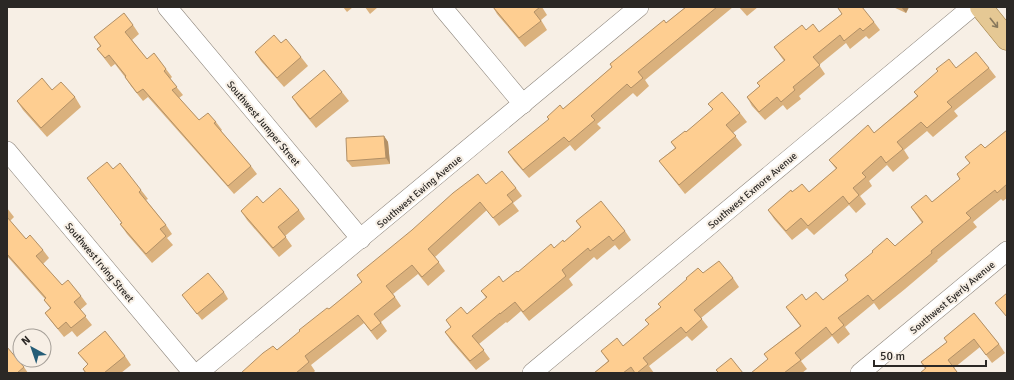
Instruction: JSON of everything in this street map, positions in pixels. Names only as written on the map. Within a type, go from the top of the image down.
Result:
[{"type":"main road","points":[[981,7],[1007,39]]},
{"type":"street","name":"Southwest Jumper Street","points":[[167,7],[361,238]]},
{"type":"street","points":[[442,7],[523,104]]},
{"type":"street","name":"Southwest Ewing Avenue","points":[[198,373],[639,7]]},
{"type":"street","name":"Southwest Exmore Avenue","points":[[532,373],[972,7]]},
{"type":"street","name":"Southwest Irving Street","points":[[7,151],[193,373]]},
{"type":"street","name":"Southwest Eyerly Avenue","points":[[860,373],[1007,251]]},
{"type":"building","points":[[493,7],[540,7],[534,12],[541,21],[519,38]]},
{"type":"building","points":[[686,7],[717,7],[638,72],[643,78],[631,88],[627,84],[591,116],[595,120],[569,142],[564,137],[523,170],[508,152],[549,119],[547,117],[560,105],[563,109],[612,67],[610,64],[664,20],[666,23]]},
{"type":"building","points":[[862,7],[874,22],[863,31],[860,28],[844,41],[840,35],[813,57],[820,65],[793,87],[795,90],[781,102],[777,97],[759,112],[747,97],[760,86],[757,83],[785,60],[774,47],[802,25],[806,30],[813,24],[819,32],[842,14],[838,8]]},
{"type":"building","points":[[124,13],[133,25],[125,32],[147,59],[154,53],[166,69],[164,71],[177,87],[172,90],[199,120],[208,113],[216,122],[214,123],[251,166],[228,186],[143,89],[137,93],[125,77],[126,76],[109,55],[105,58],[97,49],[101,46],[94,37]]},
{"type":"building","points":[[274,35],[281,43],[286,39],[301,57],[277,78],[255,52]]},
{"type":"building","points":[[976,52],[989,68],[947,102],[952,107],[927,128],[921,122],[897,142],[903,149],[886,163],[881,156],[862,173],[866,177],[853,188],[859,195],[849,204],[843,196],[808,226],[801,218],[786,231],[768,210],[791,190],[792,192],[802,184],[809,192],[837,168],[829,160],[868,125],[874,133],[918,96],[914,92],[938,71],[936,69],[949,59],[956,68]]},
{"type":"building","points":[[324,70],[342,92],[310,119],[292,97]]},
{"type":"building","points":[[42,78],[52,90],[61,82],[75,97],[41,128],[17,101]]},
{"type":"building","points":[[722,92],[740,113],[726,125],[736,136],[679,185],[659,161],[676,148],[671,142],[685,131],[686,132],[713,109],[708,104]]},
{"type":"building","points":[[1007,130],[1007,184],[997,193],[995,190],[966,213],[971,218],[931,251],[932,253],[873,301],[868,295],[838,318],[844,325],[832,335],[826,327],[795,353],[801,360],[784,373],[751,373],[768,359],[764,354],[801,326],[786,307],[802,294],[806,300],[816,292],[823,300],[848,280],[845,275],[873,252],[872,251],[887,238],[895,246],[923,222],[911,207],[926,195],[932,202],[960,179],[957,174],[970,163],[965,157],[981,144],[985,148]]},
{"type":"building","points":[[384,136],[386,158],[347,161],[346,138]]},
{"type":"building","points":[[107,162],[113,169],[120,163],[141,190],[139,192],[166,225],[160,229],[166,236],[146,254],[120,224],[122,223],[87,178]]},
{"type":"building","points":[[502,171],[516,188],[507,195],[513,202],[493,218],[480,202],[428,249],[439,262],[422,277],[412,265],[386,286],[395,297],[374,314],[381,323],[371,331],[358,315],[305,356],[309,362],[296,373],[241,373],[273,346],[277,350],[300,331],[299,330],[327,308],[329,309],[362,282],[357,275],[412,230],[453,193],[478,174],[486,184]]},
{"type":"building","points":[[280,188],[299,210],[278,227],[286,237],[273,248],[241,211],[257,196],[263,203]]},
{"type":"building","points":[[601,201],[625,231],[613,241],[609,236],[590,251],[588,248],[562,270],[566,276],[523,312],[515,302],[472,336],[484,350],[470,361],[445,332],[451,327],[446,320],[461,307],[467,314],[487,297],[481,291],[499,276],[503,282],[517,271],[518,272],[551,244],[554,248],[563,240],[564,242],[581,227],[576,221]]},
{"type":"building","points":[[7,217],[26,239],[30,235],[43,250],[36,256],[62,285],[68,280],[81,296],[74,302],[86,316],[71,328],[66,322],[58,329],[45,313],[51,308],[44,300],[46,298],[7,254]]},
{"type":"building","points":[[719,261],[733,278],[694,310],[702,319],[686,333],[681,327],[643,358],[648,364],[637,373],[635,373],[631,367],[623,373],[594,373],[609,361],[601,351],[617,338],[623,346],[649,324],[645,320],[661,307],[658,304],[687,279],[686,278],[698,268],[703,273]]},
{"type":"building","points":[[208,273],[224,292],[197,314],[182,295]]},
{"type":"building","points":[[1007,293],[1007,317],[995,303]]},
{"type":"building","points":[[974,313],[999,344],[986,355],[974,339],[948,360],[957,372],[920,373],[926,368],[921,362],[947,342],[944,338]]},
{"type":"building","points":[[105,331],[125,356],[104,373],[86,373],[83,369],[88,364],[78,353]]},
{"type":"building","points":[[7,347],[12,353],[12,368],[23,368],[17,373],[7,373]]},
{"type":"building","points":[[731,358],[743,373],[719,373],[716,370]]}]
